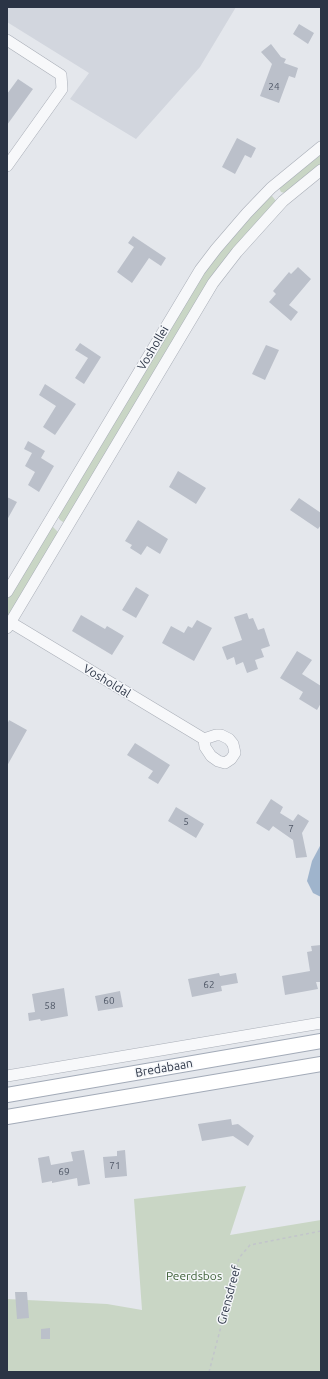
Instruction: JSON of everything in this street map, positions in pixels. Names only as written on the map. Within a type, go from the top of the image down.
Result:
[{"type":"main road","name":"Bredabaan","points":[[7,1095],[321,1041]]},
{"type":"main road","name":"Bredabaan","points":[[7,1117],[321,1064]]},
{"type":"street","points":[[7,40],[61,75],[62,89],[7,166]]},
{"type":"street","name":"Voshollei","points":[[7,592],[200,270],[247,213],[271,188],[321,147]]},
{"type":"street","name":"Voshollei","points":[[9,625],[213,283],[237,252],[283,201],[321,170]]},
{"type":"street","points":[[271,188],[283,201]]},
{"type":"street","points":[[51,519],[66,528]]},
{"type":"street","name":"Vosholdal","points":[[9,625],[204,739]]},
{"type":"street","points":[[7,1076],[321,1023]]},
{"type":"path","name":"Grensdreef","points":[[209,1372],[239,1258],[250,1245],[321,1231]]},
{"type":"shaded area","points":[[7,7],[236,7],[200,67],[136,139],[70,99],[89,73],[7,22]]},
{"type":"green space","points":[[321,152],[321,165],[285,193],[281,192],[279,188]]},
{"type":"green space","points":[[272,196],[276,201],[232,251],[67,520],[63,522],[58,517],[196,284],[225,244],[268,197]]},
{"type":"green space","points":[[53,527],[58,532],[58,535],[7,620],[7,599],[50,528]]},
{"type":"green space","name":"Peerdsbos","points":[[246,1186],[230,1235],[321,1220],[321,1372],[7,1372],[7,1299],[107,1304],[142,1310],[134,1199]]},
{"type":"water","points":[[321,844],[321,897],[313,893],[307,881],[312,861]]},
{"type":"building","points":[[299,24],[314,33],[308,44],[293,34]]},
{"type":"building","points":[[271,44],[281,57],[286,59],[284,63],[298,68],[295,78],[289,76],[279,103],[260,96],[272,64],[261,52]]},
{"type":"building","points":[[18,79],[33,89],[7,125],[7,94]]},
{"type":"building","points":[[237,138],[256,148],[251,158],[245,155],[235,174],[222,167]]},
{"type":"building","points":[[133,236],[166,258],[161,266],[149,258],[132,283],[117,272],[134,247],[128,243]]},
{"type":"building","points":[[298,267],[311,279],[289,305],[298,312],[291,321],[269,302],[276,294],[273,291],[289,272],[291,274]]},
{"type":"building","points":[[80,343],[101,357],[84,384],[75,378],[88,358],[75,350]]},
{"type":"building","points":[[266,345],[279,350],[265,380],[252,374]]},
{"type":"building","points":[[45,384],[76,404],[55,435],[43,427],[56,406],[39,395]]},
{"type":"building","points":[[28,441],[45,451],[41,458],[54,466],[39,492],[28,485],[35,472],[25,466],[32,453],[24,449]]},
{"type":"building","points":[[178,471],[206,488],[196,504],[169,487]]},
{"type":"building","points":[[7,497],[17,502],[7,520]]},
{"type":"building","points":[[299,498],[321,513],[321,525],[318,529],[290,510]]},
{"type":"building","points":[[138,520],[168,539],[160,554],[147,546],[141,555],[130,548],[132,545],[125,541]]},
{"type":"building","points":[[136,587],[149,595],[136,618],[122,610]]},
{"type":"building","points":[[247,613],[249,619],[253,618],[258,630],[264,628],[270,646],[261,649],[264,657],[255,660],[258,669],[247,673],[243,662],[236,665],[234,657],[227,660],[222,647],[242,640],[234,617]]},
{"type":"building","points":[[81,615],[105,629],[107,626],[124,636],[112,655],[72,631]]},
{"type":"building","points":[[197,620],[212,628],[194,661],[162,643],[171,626],[184,633],[188,626],[192,628]]},
{"type":"building","points":[[297,651],[312,660],[302,674],[321,686],[321,703],[317,710],[299,699],[303,692],[280,678]]},
{"type":"building","points":[[9,720],[27,730],[7,766],[7,725]]},
{"type":"building","points":[[135,743],[170,765],[158,784],[148,778],[153,771],[127,755]]},
{"type":"building","points":[[271,799],[283,807],[280,813],[293,821],[298,814],[309,821],[302,833],[307,857],[296,858],[293,840],[273,826],[269,831],[256,823]]},
{"type":"building","points":[[176,807],[204,824],[196,838],[168,821]]},
{"type":"building","points":[[321,945],[321,982],[316,982],[318,989],[285,995],[282,976],[310,971],[307,952],[312,951],[311,946]]},
{"type":"building","points":[[219,973],[220,976],[236,973],[238,983],[221,986],[222,991],[192,997],[188,979]]},
{"type":"building","points":[[64,988],[68,1016],[41,1021],[40,1019],[29,1021],[28,1013],[35,1012],[32,994]]},
{"type":"building","points":[[120,991],[123,1007],[98,1011],[95,996]]},
{"type":"building","points":[[231,1119],[232,1125],[238,1124],[254,1136],[248,1146],[233,1136],[202,1141],[198,1124]]},
{"type":"building","points":[[84,1150],[90,1184],[78,1186],[77,1178],[52,1183],[52,1181],[42,1183],[38,1158],[49,1156],[51,1165],[73,1161],[71,1152]]},
{"type":"building","points":[[125,1150],[127,1176],[105,1178],[103,1157],[117,1156],[117,1151]]},
{"type":"building","points":[[15,1292],[27,1292],[29,1318],[17,1319]]},
{"type":"building","points":[[50,1328],[50,1339],[41,1339],[41,1329]]}]
